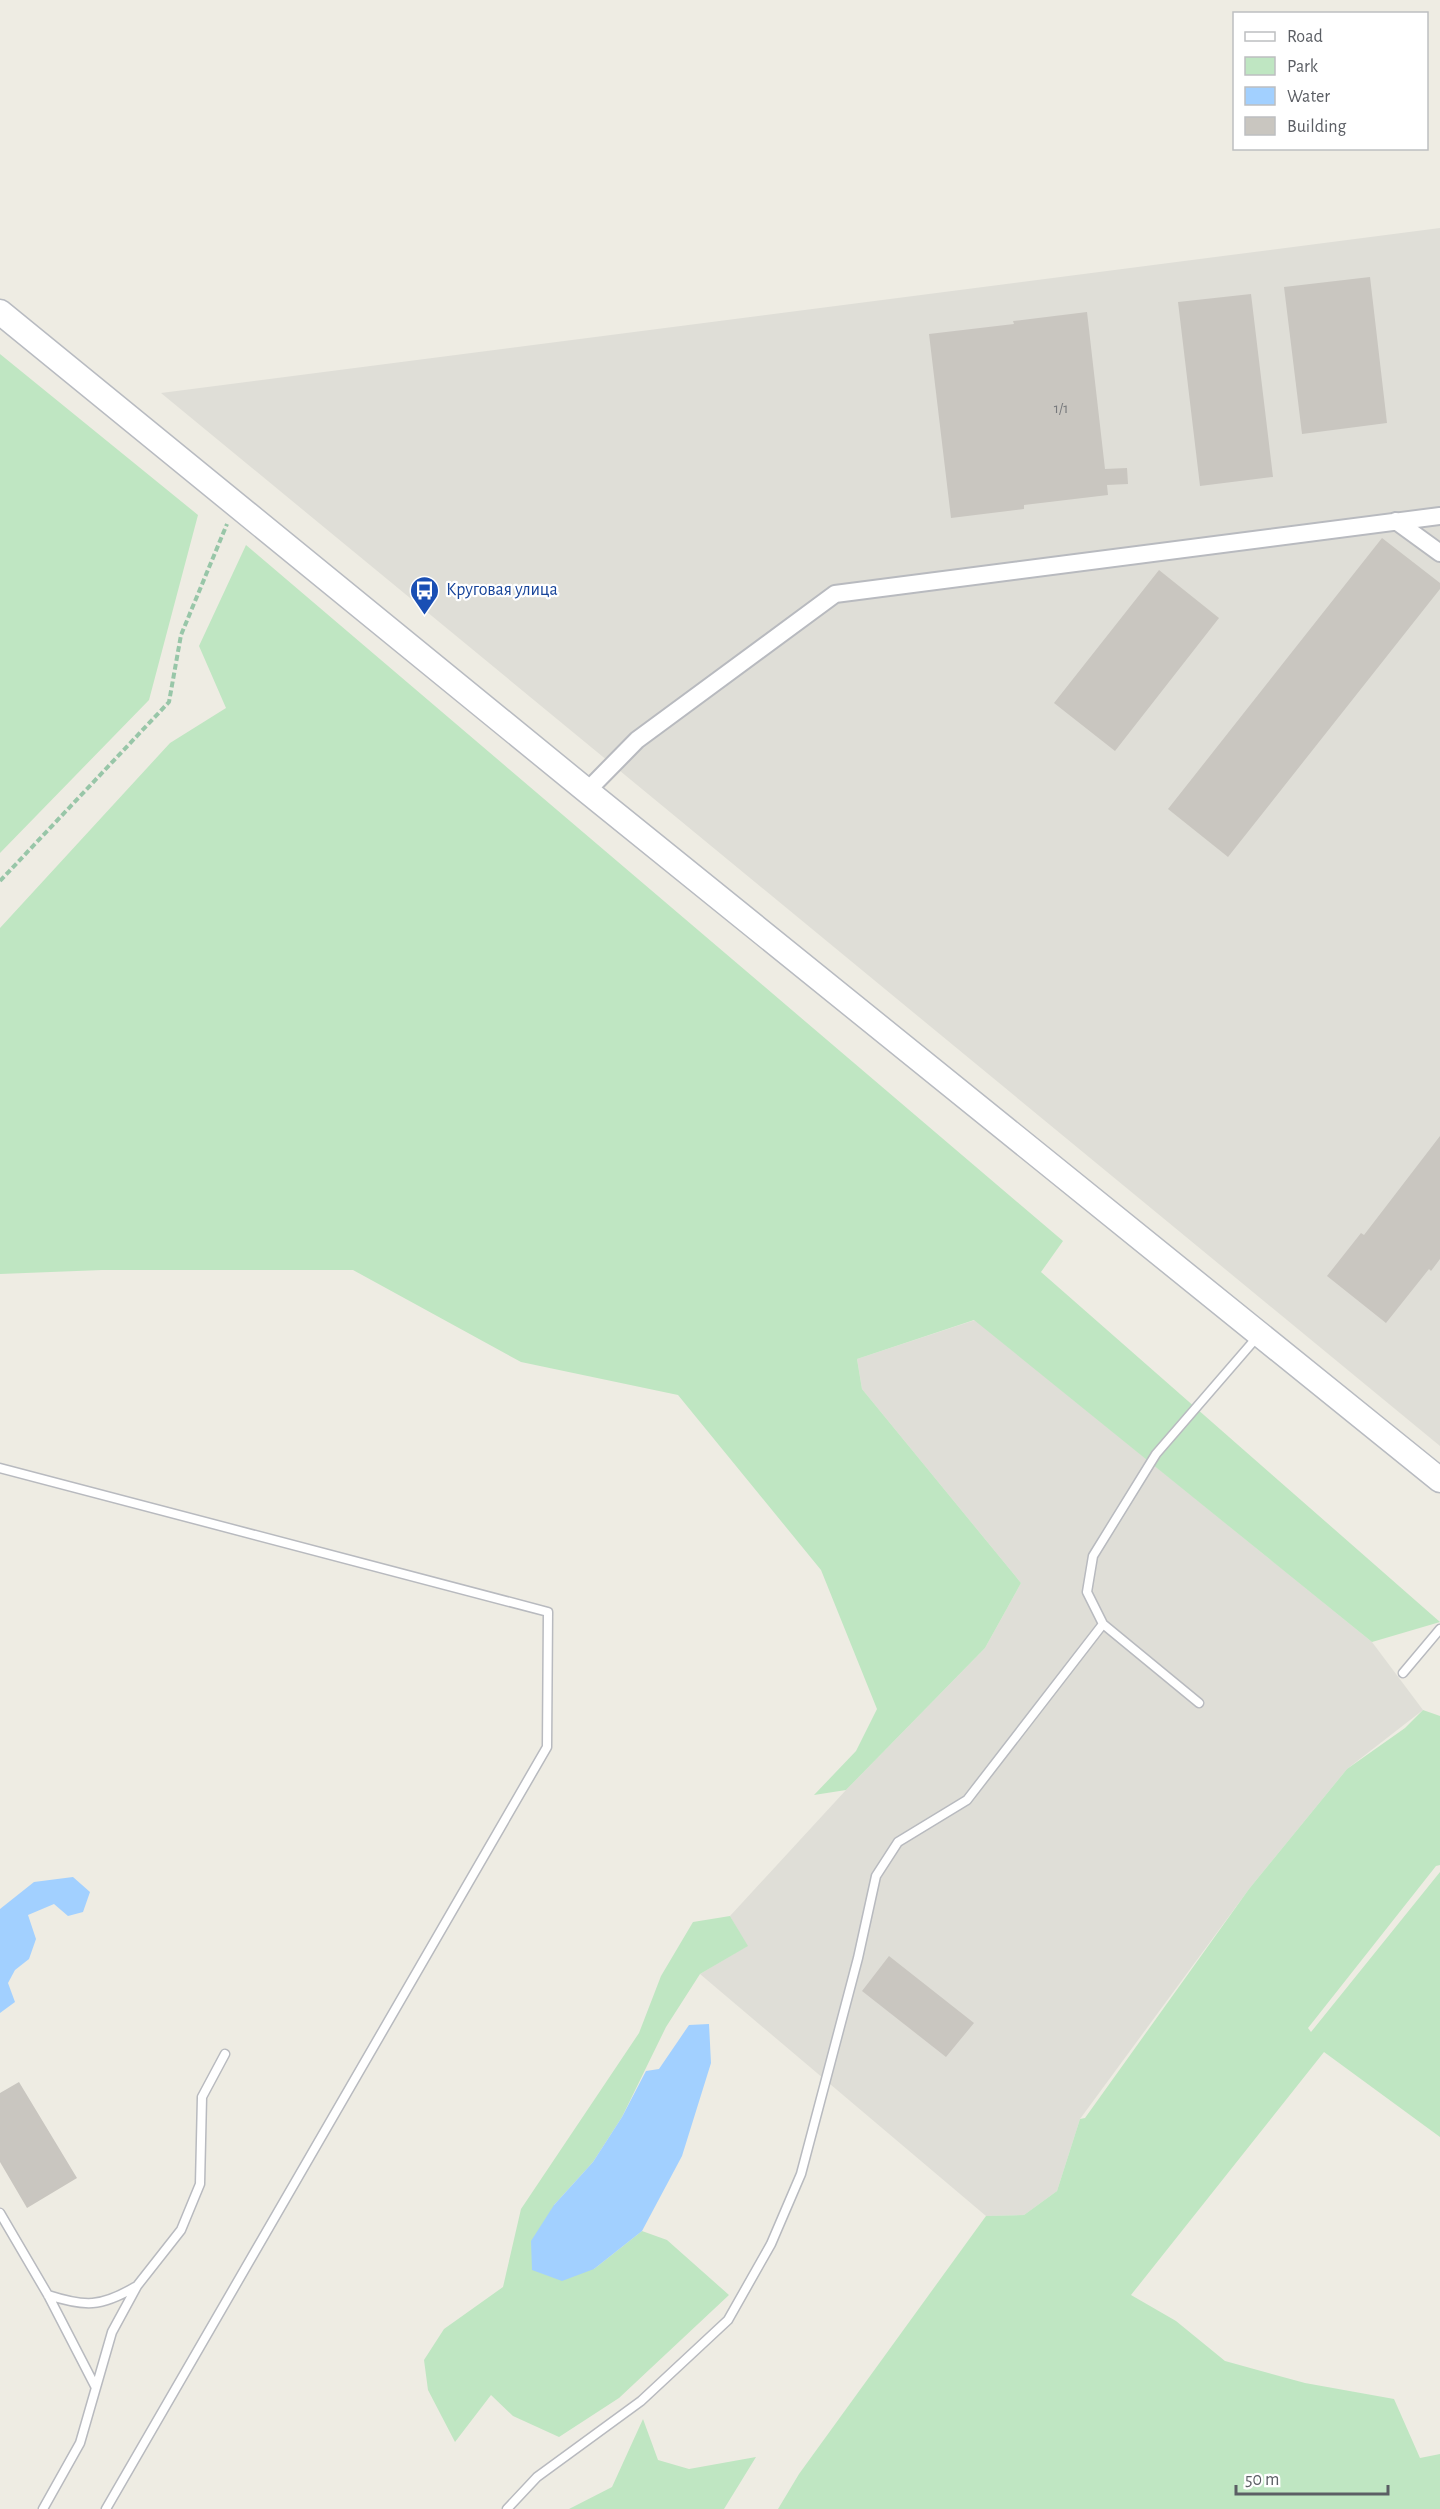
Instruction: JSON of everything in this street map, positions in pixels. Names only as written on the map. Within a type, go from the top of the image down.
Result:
[{"type":"main road","points":[[0,312],[236,502],[587,791],[1440,1480]]},
{"type":"street","points":[[587,791],[636,740],[836,594],[1440,516]]},
{"type":"street","points":[[1396,521],[1440,553]]},
{"type":"lane","points":[[1199,1702],[1103,1624],[1087,1592],[1094,1556],[1156,1454],[1258,1335]]},
{"type":"lane","points":[[0,1468],[548,1612],[547,1747],[106,2509]]},
{"type":"lane","points":[[507,2509],[537,2477],[641,2401],[728,2320],[771,2244],[801,2174],[858,1958],[876,1876],[898,1842],[967,1800],[1103,1624]]},
{"type":"lane","points":[[1403,1673],[1440,1629]]},
{"type":"lane","points":[[43,2509],[80,2443],[112,2332],[137,2286],[181,2230],[200,2184],[202,2097],[225,2054]]},
{"type":"lane","points":[[0,2213],[48,2295],[95,2386]]},
{"type":"lane","points":[[48,2295],[77,2304],[113,2300],[137,2286]]},
{"type":"path","points":[[0,881],[169,702],[181,635],[236,502]]},
{"type":"shaded area","points":[[1440,228],[1440,1446],[161,393]]},
{"type":"shaded area","points":[[975,1320],[1372,1642],[1423,1710],[1347,1769],[1249,1889],[1080,2119],[1057,2191],[1024,2215],[986,2216],[700,1974],[747,1946],[730,1916],[846,1790],[985,1648],[1021,1583],[862,1389],[857,1359]]},
{"type":"green space","points":[[0,354],[198,515],[149,700],[0,853]]},
{"type":"green space","points":[[246,545],[1063,1241],[1041,1272],[1440,1622],[1372,1642],[974,1320],[857,1359],[862,1389],[1021,1583],[985,1648],[846,1790],[814,1795],[856,1751],[877,1709],[821,1570],[678,1395],[521,1362],[353,1270],[102,1270],[0,1274],[0,928],[170,743],[226,708],[199,646]]},
{"type":"green space","points":[[1423,1710],[1440,1716],[1440,1865],[1436,1866],[1308,2028],[1311,2032],[1440,1872],[1440,2137],[1324,2052],[1131,2295],[1176,2321],[1225,2361],[1305,2383],[1394,2399],[1420,2458],[1440,2454],[1440,2509],[778,2509],[799,2474],[986,2216],[1024,2215],[1057,2191],[1080,2119],[1085,2118],[1249,1889],[1347,1769],[1405,1728]]},
{"type":"green space","points":[[730,1916],[748,1946],[700,1974],[666,2027],[622,2117],[593,2162],[554,2205],[594,2269],[642,2231],[667,2240],[729,2295],[619,2398],[559,2437],[513,2416],[491,2395],[455,2442],[428,2390],[424,2360],[444,2329],[503,2287],[521,2209],[639,2033],[661,1976],[693,1922]]},
{"type":"green space","points":[[643,2419],[658,2460],[689,2469],[756,2457],[724,2509],[569,2509],[612,2487]]},
{"type":"water","points":[[73,1877],[90,1892],[83,1912],[68,1916],[54,1904],[28,1915],[36,1939],[29,1959],[15,1970],[8,1983],[15,2002],[0,2013],[0,1909],[34,1882]]},
{"type":"water","points":[[709,2024],[711,2063],[682,2156],[642,2231],[594,2269],[562,2281],[532,2270],[531,2241],[554,2205],[593,2162],[622,2117],[646,2071],[659,2069],[689,2025]]},
{"type":"building","points":[[1370,277],[1387,423],[1302,434],[1284,287]]},
{"type":"building","points":[[1251,294],[1273,477],[1200,486],[1178,302]]},
{"type":"building","points":[[1087,312],[1105,469],[1127,468],[1128,484],[1107,485],[1108,495],[1024,505],[1024,509],[951,518],[929,334],[1014,324],[1013,321]]},
{"type":"building","points":[[1382,538],[1440,583],[1440,589],[1228,857],[1168,809]]},
{"type":"building","points":[[1159,570],[1219,618],[1115,751],[1054,703]]},
{"type":"building","points":[[1440,1136],[1440,1259],[1431,1271],[1429,1269],[1386,1323],[1327,1276],[1361,1233],[1364,1235]]},
{"type":"building","points":[[889,1956],[974,2023],[946,2057],[862,1991]]},
{"type":"building","points":[[19,2082],[77,2178],[27,2208],[0,2162],[0,2093]]},
{"type":"place","name":"Круговая улица","points":[[425,616]]}]
